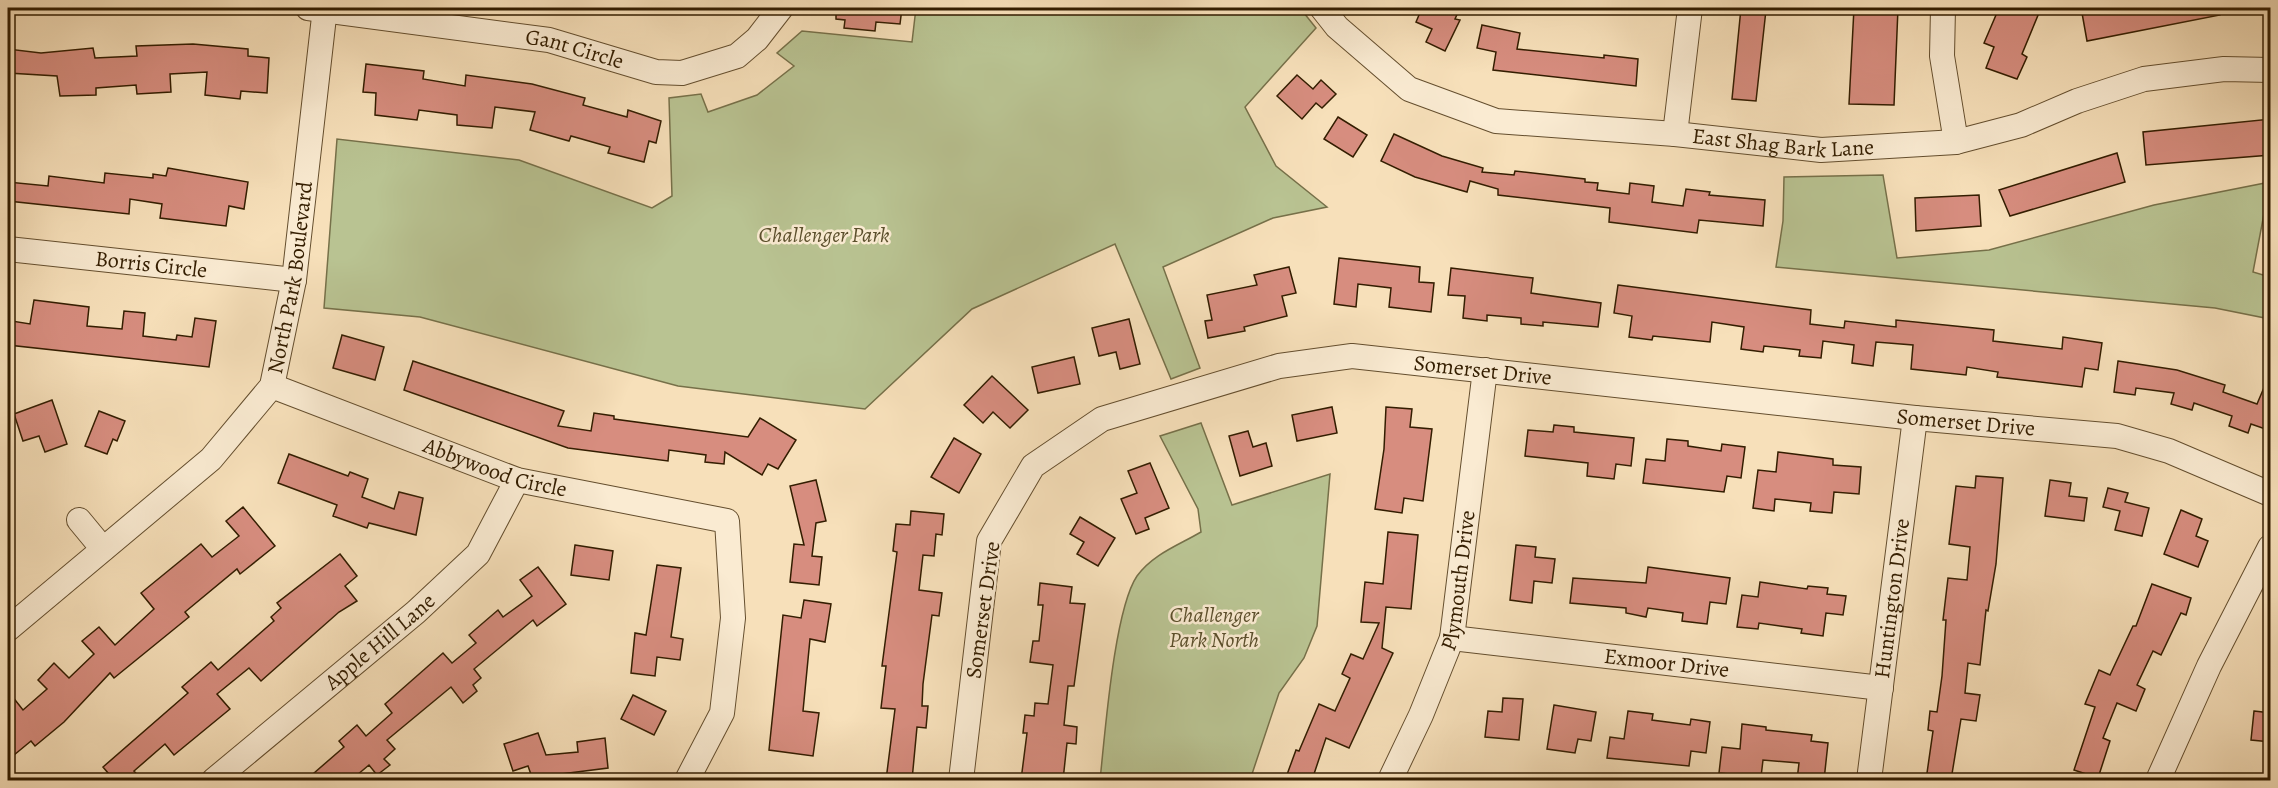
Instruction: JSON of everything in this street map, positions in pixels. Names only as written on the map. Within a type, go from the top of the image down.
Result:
[{"type":"street","name":"Gant Circle","points":[[319,8],[549,40],[656,72],[682,73],[737,56],[757,39],[781,8]]},
{"type":"street","name":"North Park Boulevard","points":[[8,629],[211,459],[272,386],[294,280],[319,8]]},
{"type":"street","name":"East Shag Bark Lane","points":[[1322,8],[1337,27],[1409,89],[1496,121],[1675,134],[1821,150],[1956,142],[2021,125],[2077,101],[2144,79],[2224,69],[2271,70]]},
{"type":"street","points":[[1675,134],[1690,8]]},
{"type":"street","points":[[1943,8],[1942,56],[1956,142]]},
{"type":"street","name":"Borris Circle","points":[[8,249],[294,280]]},
{"type":"street","name":"Somerset Drive","points":[[962,780],[989,541],[1033,466],[1102,419],[1279,366],[1352,356],[1915,418],[2117,436],[2169,451],[2271,494]]},
{"type":"street","name":"Plymouth Drive","points":[[1390,780],[1421,715],[1452,638],[1485,370]]},
{"type":"street","name":"Abbywood Circle","points":[[272,386],[517,480],[727,522],[734,618],[722,713],[687,780]]},
{"type":"street","name":"Huntington Drive","points":[[1869,780],[1915,418]]},
{"type":"street","name":"Apple Hill Lane","points":[[214,780],[416,612],[478,554],[517,480]]},
{"type":"street","points":[[79,520],[103,549]]},
{"type":"street","points":[[2158,780],[2209,666],[2271,547]]},
{"type":"street","name":"Exmoor Drive","points":[[1452,638],[1881,688]]},
{"type":"green space","name":"Challenger Park","points":[[916,8],[1300,8],[1316,28],[1245,107],[1276,166],[1327,207],[1273,218],[1163,267],[1200,368],[1171,379],[1115,244],[972,309],[865,409],[678,386],[420,317],[324,308],[337,139],[519,160],[652,208],[672,196],[669,98],[701,94],[708,112],[757,95],[794,66],[777,53],[802,31],[912,42]]},
{"type":"green space","points":[[1883,175],[1897,258],[1989,250],[2154,205],[2270,182],[2253,272],[2270,277],[2270,319],[2215,308],[1776,267],[1783,221],[1784,177]]},
{"type":"green space","name":"Challenger Park North","points":[[1201,423],[1232,505],[1330,474],[1317,626],[1304,658],[1279,693],[1250,780],[1100,780],[1112,674],[1122,616],[1129,593],[1143,568],[1201,532],[1198,509],[1160,436]]},
{"type":"building","points":[[836,8],[902,8],[900,24],[876,22],[875,31],[844,28],[845,20],[836,19]]},
{"type":"building","points":[[1422,8],[1460,8],[1455,19],[1460,20],[1445,51],[1426,42],[1432,29],[1416,22]]},
{"type":"building","points":[[1741,8],[1766,10],[1756,101],[1732,99]]},
{"type":"building","points":[[1854,8],[1898,8],[1894,105],[1849,104]]},
{"type":"building","points":[[1999,8],[2041,8],[2022,54],[2027,57],[2017,79],[1986,68],[1994,47],[1984,43]]},
{"type":"building","points":[[2110,8],[2219,8],[2220,15],[2087,41],[2082,13]]},
{"type":"building","points":[[1482,25],[1520,33],[1517,49],[1604,58],[1604,55],[1638,59],[1636,86],[1493,70],[1496,52],[1477,48]]},
{"type":"building","points":[[193,44],[248,49],[248,56],[269,58],[267,93],[241,91],[240,99],[205,95],[207,72],[170,74],[171,92],[137,94],[136,85],[96,88],[96,95],[60,96],[57,76],[8,73],[8,49],[41,53],[93,48],[95,58],[137,56],[136,46]]},
{"type":"building","points":[[366,64],[424,71],[423,79],[465,86],[466,75],[532,84],[585,98],[583,105],[627,117],[628,110],[661,121],[656,143],[649,141],[644,162],[608,153],[610,147],[571,136],[569,141],[530,130],[535,112],[495,107],[492,128],[457,125],[457,115],[419,110],[417,120],[375,115],[376,93],[363,92]]},
{"type":"building","points":[[1297,75],[1313,89],[1321,80],[1336,94],[1322,108],[1316,103],[1302,119],[1277,96]]},
{"type":"building","points":[[1338,117],[1367,135],[1353,157],[1324,139]]},
{"type":"building","points":[[2271,119],[2271,155],[2146,165],[2143,132]]},
{"type":"building","points":[[1394,134],[1442,156],[1483,168],[1482,172],[1514,175],[1515,171],[1585,179],[1585,182],[1598,183],[1597,190],[1629,194],[1630,183],[1654,186],[1652,202],[1683,206],[1686,189],[1710,192],[1709,195],[1765,200],[1763,226],[1699,220],[1697,233],[1609,222],[1610,208],[1498,195],[1498,189],[1470,181],[1467,192],[1415,177],[1381,161]]},
{"type":"building","points":[[2117,153],[2125,182],[2010,216],[1999,190]]},
{"type":"building","points":[[168,168],[248,182],[244,209],[229,206],[226,226],[160,218],[162,204],[130,199],[129,214],[8,201],[8,182],[48,186],[49,176],[104,183],[105,173],[153,178],[153,174],[166,176]]},
{"type":"building","points":[[1979,195],[1981,226],[1916,231],[1915,198]]},
{"type":"building","points":[[1339,258],[1420,267],[1419,282],[1434,283],[1431,312],[1389,307],[1391,288],[1358,284],[1356,307],[1334,304]]},
{"type":"building","points":[[1289,267],[1296,293],[1282,296],[1287,316],[1244,327],[1245,331],[1208,338],[1205,321],[1212,320],[1207,295],[1257,285],[1254,275]]},
{"type":"building","points":[[1451,268],[1533,278],[1531,293],[1601,303],[1598,327],[1543,322],[1543,326],[1521,324],[1521,318],[1487,315],[1487,321],[1463,318],[1465,296],[1448,295]]},
{"type":"building","points":[[1618,285],[1811,310],[1810,324],[1844,328],[1845,321],[1896,327],[1896,320],[1994,330],[1993,341],[2062,349],[2063,337],[2102,343],[2098,370],[2085,368],[2082,387],[1997,377],[1998,372],[1967,367],[1966,375],[1911,369],[1913,345],[1876,342],[1873,366],[1852,363],[1854,345],[1823,341],[1821,358],[1799,356],[1800,350],[1764,346],[1763,352],[1741,349],[1744,327],[1712,322],[1710,342],[1653,336],[1652,340],[1629,337],[1632,316],[1614,313]]},
{"type":"building","points":[[34,300],[89,307],[87,326],[122,329],[124,311],[145,313],[143,336],[176,340],[177,335],[192,337],[195,318],[216,321],[209,367],[8,345],[12,321],[30,324]]},
{"type":"building","points":[[1129,319],[1140,364],[1120,369],[1116,352],[1099,356],[1092,328]]},
{"type":"building","points":[[342,335],[384,347],[375,380],[333,368]]},
{"type":"building","points":[[1074,357],[1080,384],[1038,393],[1032,367]]},
{"type":"building","points":[[413,361],[564,411],[558,426],[591,431],[594,413],[614,416],[614,419],[748,437],[760,418],[796,440],[778,469],[768,464],[762,475],[725,452],[724,464],[705,462],[706,455],[669,450],[668,461],[568,448],[404,390]]},
{"type":"building","points":[[2118,361],[2177,370],[2225,385],[2223,392],[2257,404],[2271,371],[2271,431],[2251,424],[2248,433],[2229,426],[2232,416],[2194,403],[2192,410],[2171,404],[2174,393],[2136,388],[2135,395],[2114,392]]},
{"type":"building","points":[[992,376],[1028,410],[1010,428],[993,412],[983,423],[964,405]]},
{"type":"building","points":[[52,400],[67,444],[45,452],[39,436],[23,441],[14,414]]},
{"type":"building","points":[[1332,407],[1337,433],[1297,441],[1292,415]]},
{"type":"building","points":[[1386,407],[1412,409],[1410,427],[1432,429],[1423,501],[1404,498],[1402,513],[1375,509],[1384,449]]},
{"type":"building","points":[[99,411],[125,421],[117,441],[113,439],[107,454],[85,446]]},
{"type":"building","points":[[1554,425],[1574,427],[1574,432],[1634,438],[1631,466],[1616,464],[1614,479],[1587,476],[1588,463],[1525,456],[1528,430],[1553,432]]},
{"type":"building","points":[[1248,431],[1253,447],[1266,443],[1272,466],[1240,476],[1229,436]]},
{"type":"building","points":[[954,438],[981,454],[959,493],[931,477]]},
{"type":"building","points":[[1667,439],[1688,441],[1688,446],[1721,451],[1722,444],[1745,447],[1741,478],[1727,476],[1724,492],[1643,483],[1646,459],[1665,461]]},
{"type":"building","points":[[1778,452],[1833,459],[1833,465],[1861,467],[1859,494],[1834,492],[1832,513],[1810,511],[1811,503],[1775,499],[1774,511],[1753,508],[1758,470],[1776,472]]},
{"type":"building","points":[[289,454],[348,476],[350,472],[368,479],[362,497],[394,509],[399,492],[423,498],[416,535],[369,523],[367,528],[333,516],[337,505],[278,483]]},
{"type":"building","points":[[1150,463],[1169,508],[1145,518],[1149,529],[1136,534],[1121,499],[1137,493],[1128,471]]},
{"type":"building","points":[[1976,476],[2003,478],[1996,564],[1988,611],[1986,610],[1980,665],[1968,663],[1965,693],[1980,695],[1976,721],[1961,719],[1951,780],[1926,780],[1933,731],[1928,730],[1930,711],[1937,712],[1942,676],[1946,620],[1943,620],[1948,578],[1967,580],[1970,547],[1949,544],[1956,486],[1975,488]]},
{"type":"building","points":[[816,480],[826,521],[816,523],[812,556],[822,557],[819,585],[790,582],[794,544],[804,545],[790,486]]},
{"type":"building","points":[[2050,480],[2071,483],[2069,496],[2087,498],[2084,521],[2045,516]]},
{"type":"building","points":[[2108,488],[2128,493],[2125,502],[2149,508],[2142,536],[2115,530],[2120,511],[2103,507]]},
{"type":"building","points":[[243,507],[275,546],[240,574],[237,569],[185,612],[189,617],[114,678],[110,673],[64,722],[35,746],[31,741],[8,760],[8,691],[23,710],[47,689],[38,680],[54,663],[69,678],[94,654],[82,641],[99,627],[115,645],[154,609],[141,593],[201,544],[212,557],[239,536],[226,521]]},
{"type":"building","points":[[2181,510],[2202,519],[2196,536],[2208,541],[2198,567],[2164,554]]},
{"type":"building","points":[[911,511],[944,514],[942,535],[936,534],[934,556],[923,555],[919,590],[942,593],[939,616],[932,615],[923,684],[922,706],[928,706],[926,728],[917,727],[912,780],[886,780],[895,709],[881,708],[886,666],[882,666],[897,552],[893,551],[896,524],[910,525]]},
{"type":"building","points":[[1080,517],[1115,538],[1098,566],[1077,554],[1084,542],[1070,534]]},
{"type":"building","points":[[1388,532],[1418,535],[1411,609],[1386,607],[1382,648],[1393,653],[1349,748],[1326,738],[1312,780],[1285,780],[1296,750],[1299,751],[1319,704],[1335,711],[1350,678],[1342,674],[1351,654],[1363,659],[1379,623],[1361,622],[1365,582],[1383,584]]},
{"type":"building","points":[[575,545],[613,551],[609,580],[571,575]]},
{"type":"building","points":[[1516,545],[1536,547],[1535,557],[1555,559],[1552,583],[1534,581],[1532,603],[1510,600]]},
{"type":"building","points":[[340,554],[357,576],[345,586],[357,601],[339,612],[261,681],[249,668],[217,694],[230,709],[174,755],[165,744],[134,771],[142,780],[114,780],[103,767],[188,693],[182,687],[211,662],[218,670],[274,621],[271,617],[281,608],[277,603]]},
{"type":"building","points":[[657,565],[681,568],[671,637],[683,639],[680,660],[657,657],[655,676],[631,673],[635,633],[646,635]]},
{"type":"building","points":[[538,567],[566,604],[537,626],[533,620],[474,669],[481,678],[473,685],[477,691],[463,703],[451,687],[387,740],[395,749],[384,759],[390,765],[377,775],[369,765],[351,780],[306,780],[344,747],[339,741],[357,725],[366,736],[392,713],[385,704],[443,653],[452,663],[476,643],[469,635],[498,610],[503,617],[532,596],[520,580]]},
{"type":"building","points":[[1648,567],[1730,578],[1726,604],[1710,602],[1707,624],[1682,621],[1683,613],[1648,608],[1646,617],[1626,613],[1626,608],[1570,603],[1573,578],[1646,583]]},
{"type":"building","points":[[1760,582],[1807,589],[1808,586],[1828,588],[1827,594],[1846,596],[1843,615],[1826,613],[1823,636],[1801,633],[1802,629],[1759,623],[1758,629],[1737,627],[1742,595],[1758,597]]},
{"type":"building","points":[[1040,583],[1072,587],[1070,603],[1085,604],[1074,686],[1068,686],[1064,725],[1077,727],[1076,744],[1067,743],[1063,780],[1021,780],[1027,733],[1023,733],[1025,715],[1034,716],[1035,703],[1048,704],[1053,665],[1030,662],[1033,641],[1039,641],[1043,605],[1038,605]]},
{"type":"building","points":[[2152,584],[2191,598],[2186,615],[2181,613],[2161,655],[2153,651],[2137,685],[2145,689],[2136,711],[2117,703],[2103,738],[2110,741],[2098,778],[2074,770],[2095,707],[2085,704],[2099,670],[2110,675],[2133,626],[2136,626]]},
{"type":"building","points":[[804,600],[831,604],[825,642],[810,639],[803,711],[819,713],[813,756],[769,750],[783,615],[801,618]]},
{"type":"building","points":[[633,695],[666,711],[654,735],[621,719]]},
{"type":"building","points":[[1503,698],[1523,699],[1519,740],[1485,737],[1488,711],[1502,712]]},
{"type":"building","points":[[1554,705],[1596,712],[1591,741],[1578,739],[1575,753],[1547,749]]},
{"type":"building","points":[[1628,711],[1653,714],[1652,720],[1690,725],[1691,719],[1710,722],[1706,753],[1691,751],[1689,766],[1607,758],[1610,737],[1624,739]]},
{"type":"building","points":[[2254,711],[2271,713],[2271,742],[2251,740]]},
{"type":"building","points":[[1742,724],[1766,727],[1766,730],[1812,735],[1811,741],[1828,743],[1824,780],[1797,780],[1799,763],[1763,760],[1761,777],[1719,773],[1722,747],[1740,749]]},
{"type":"building","points":[[538,733],[546,755],[578,752],[577,742],[605,738],[608,768],[561,774],[539,780],[533,780],[528,766],[513,771],[504,744]]}]
